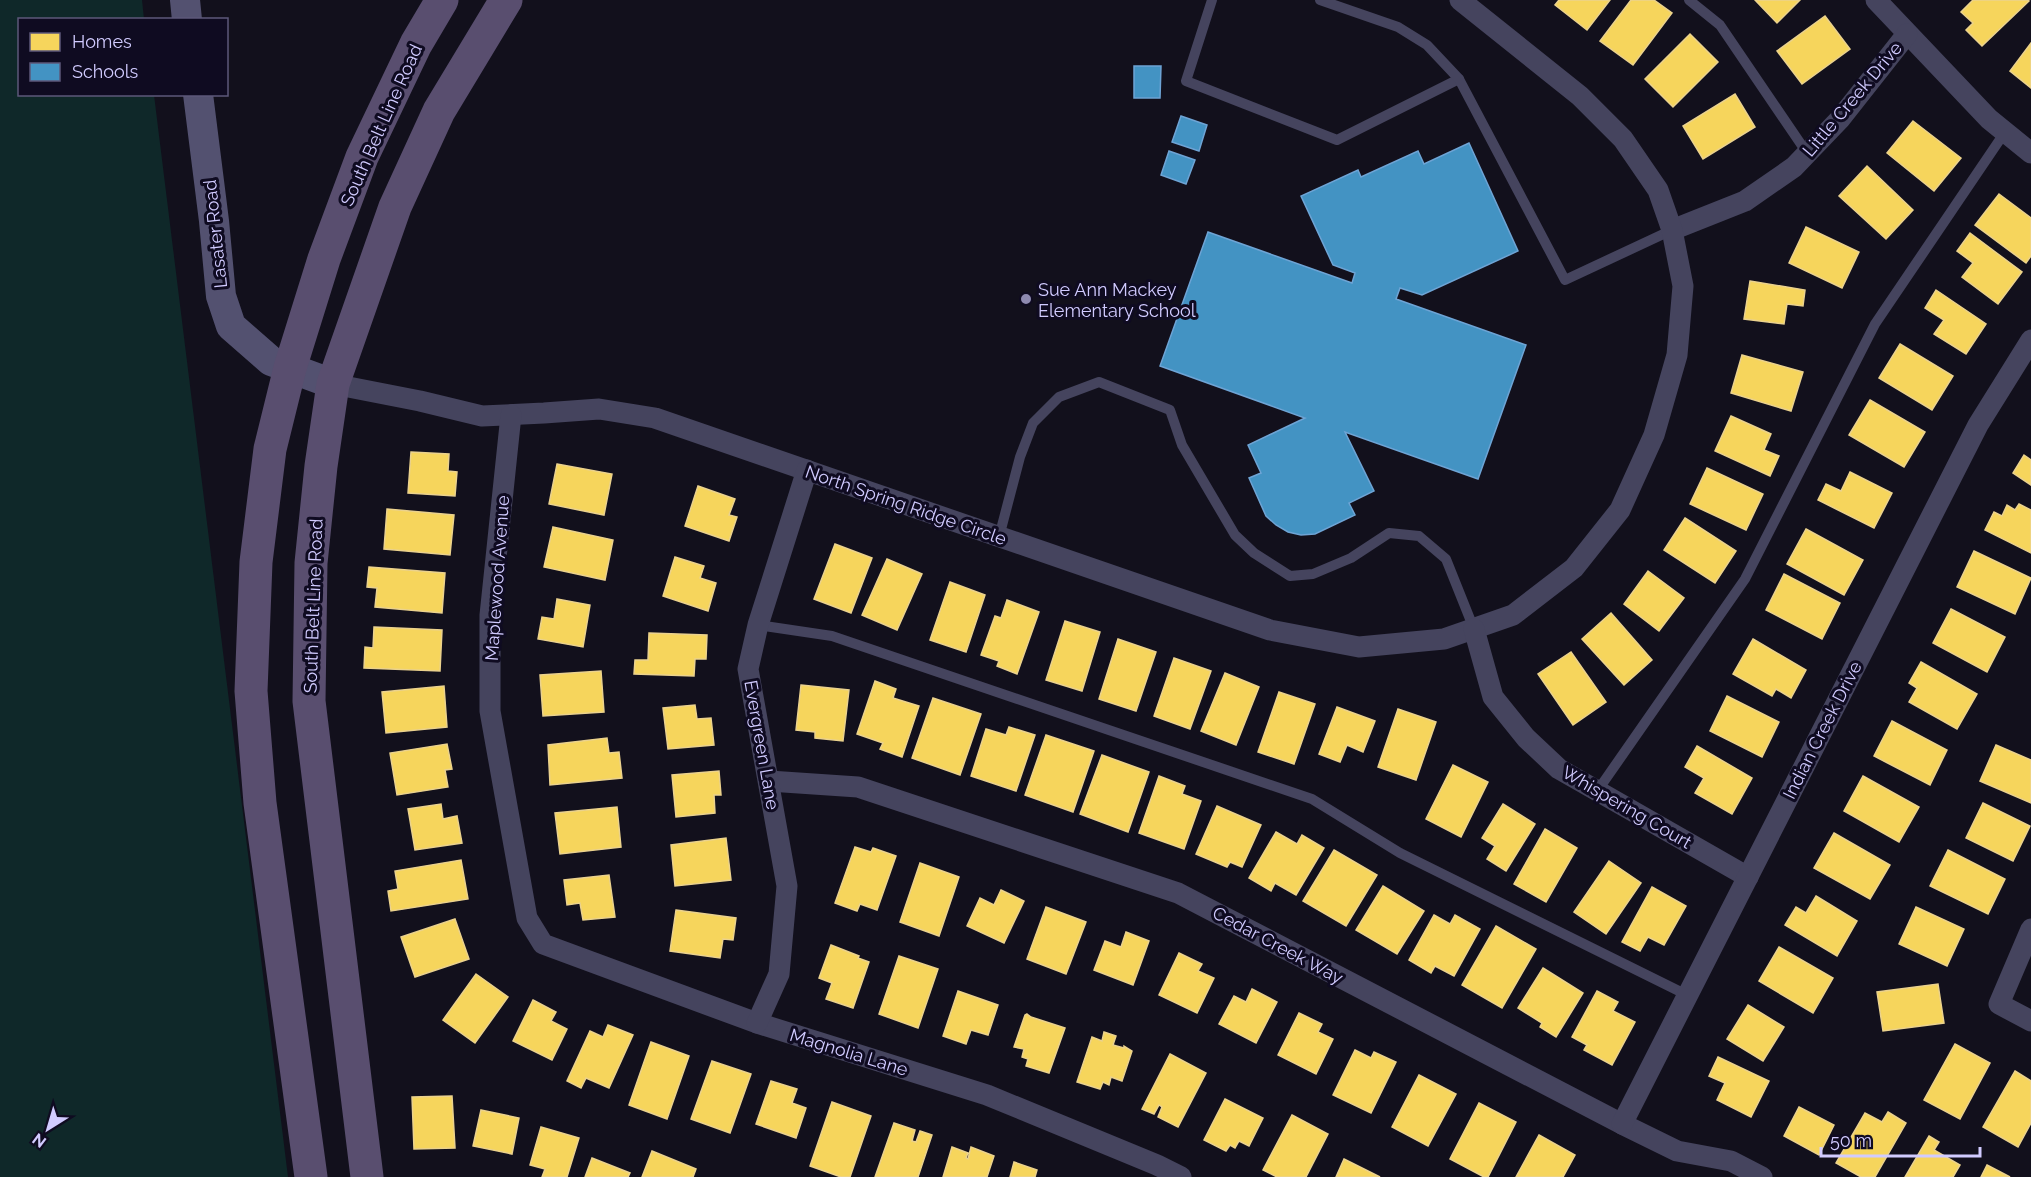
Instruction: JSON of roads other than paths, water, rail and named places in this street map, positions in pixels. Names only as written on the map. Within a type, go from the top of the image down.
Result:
[{"type":"main road","name":"South Belt Line Road","points":[[311,1177],[260,803],[251,691],[256,562],[270,449],[290,368],[324,259],[362,157],[416,44],[442,0]]},
{"type":"main road","name":"South Belt Line Road","points":[[367,1177],[309,700],[310,563],[321,466],[333,384],[400,196],[439,111],[506,0]]},
{"type":"street","points":[[185,0],[187,18]]},
{"type":"street","name":"North Spring Ridge Circle","points":[[333,384],[482,416],[600,409],[655,418],[1270,630],[1359,647],[1444,639],[1474,629],[1513,615],[1574,568],[1620,510],[1654,435],[1677,355],[1683,286],[1672,230],[1658,190],[1623,139],[1580,96],[1460,0]]},
{"type":"street","points":[[1876,0],[1989,119],[2031,153]]},
{"type":"street","name":"Little Creek Drive","points":[[1672,230],[1745,201],[1794,167],[1840,119],[1907,34]]},
{"type":"street","name":"Lasater Road","points":[[198,96],[221,296],[231,326],[271,361],[333,384]]},
{"type":"street","name":"Indian Creek Drive","points":[[1622,1124],[1978,425],[2031,340]]},
{"type":"street","name":"Maplewood Avenue","points":[[511,415],[490,615],[490,711],[527,918]]},
{"type":"street","name":"Evergreen Lane","points":[[757,1023],[779,974],[787,886],[748,669],[758,625],[807,470]]},
{"type":"street","name":"Whispering Court","points":[[1474,629],[1493,697],[1526,738],[1559,769],[1748,877]]},
{"type":"street","name":"Cedar Creek Way","points":[[769,781],[858,788],[1178,893],[1677,1151],[1731,1161],[1762,1177]]},
{"type":"street","name":"Magnolia Lane","points":[[527,918],[543,944],[757,1023],[987,1095],[1181,1177]]},
{"type":"street","points":[[2031,929],[1999,1004],[2031,1021]]},
{"type":"lane","points":[[1212,0],[1186,81],[1336,140],[1459,79]]},
{"type":"lane","points":[[1320,0],[1398,27],[1427,45],[1459,79],[1565,280],[1672,230]]},
{"type":"lane","points":[[1689,0],[1720,25],[1807,153]]},
{"type":"lane","points":[[1598,790],[1745,579],[1875,324],[2005,132]]},
{"type":"lane","points":[[999,537],[1020,457],[1033,423],[1059,397],[1099,382],[1170,410],[1182,445],[1235,535],[1254,553],[1290,576],[1313,574],[1351,558],[1389,533],[1419,536],[1446,558],[1474,629]]},
{"type":"lane","points":[[758,625],[831,636],[1312,799],[1400,853],[1687,995]]},
{"type":"place","name":"Sue Ann Mackey Elementary School","points":[[1026,299]]}]
